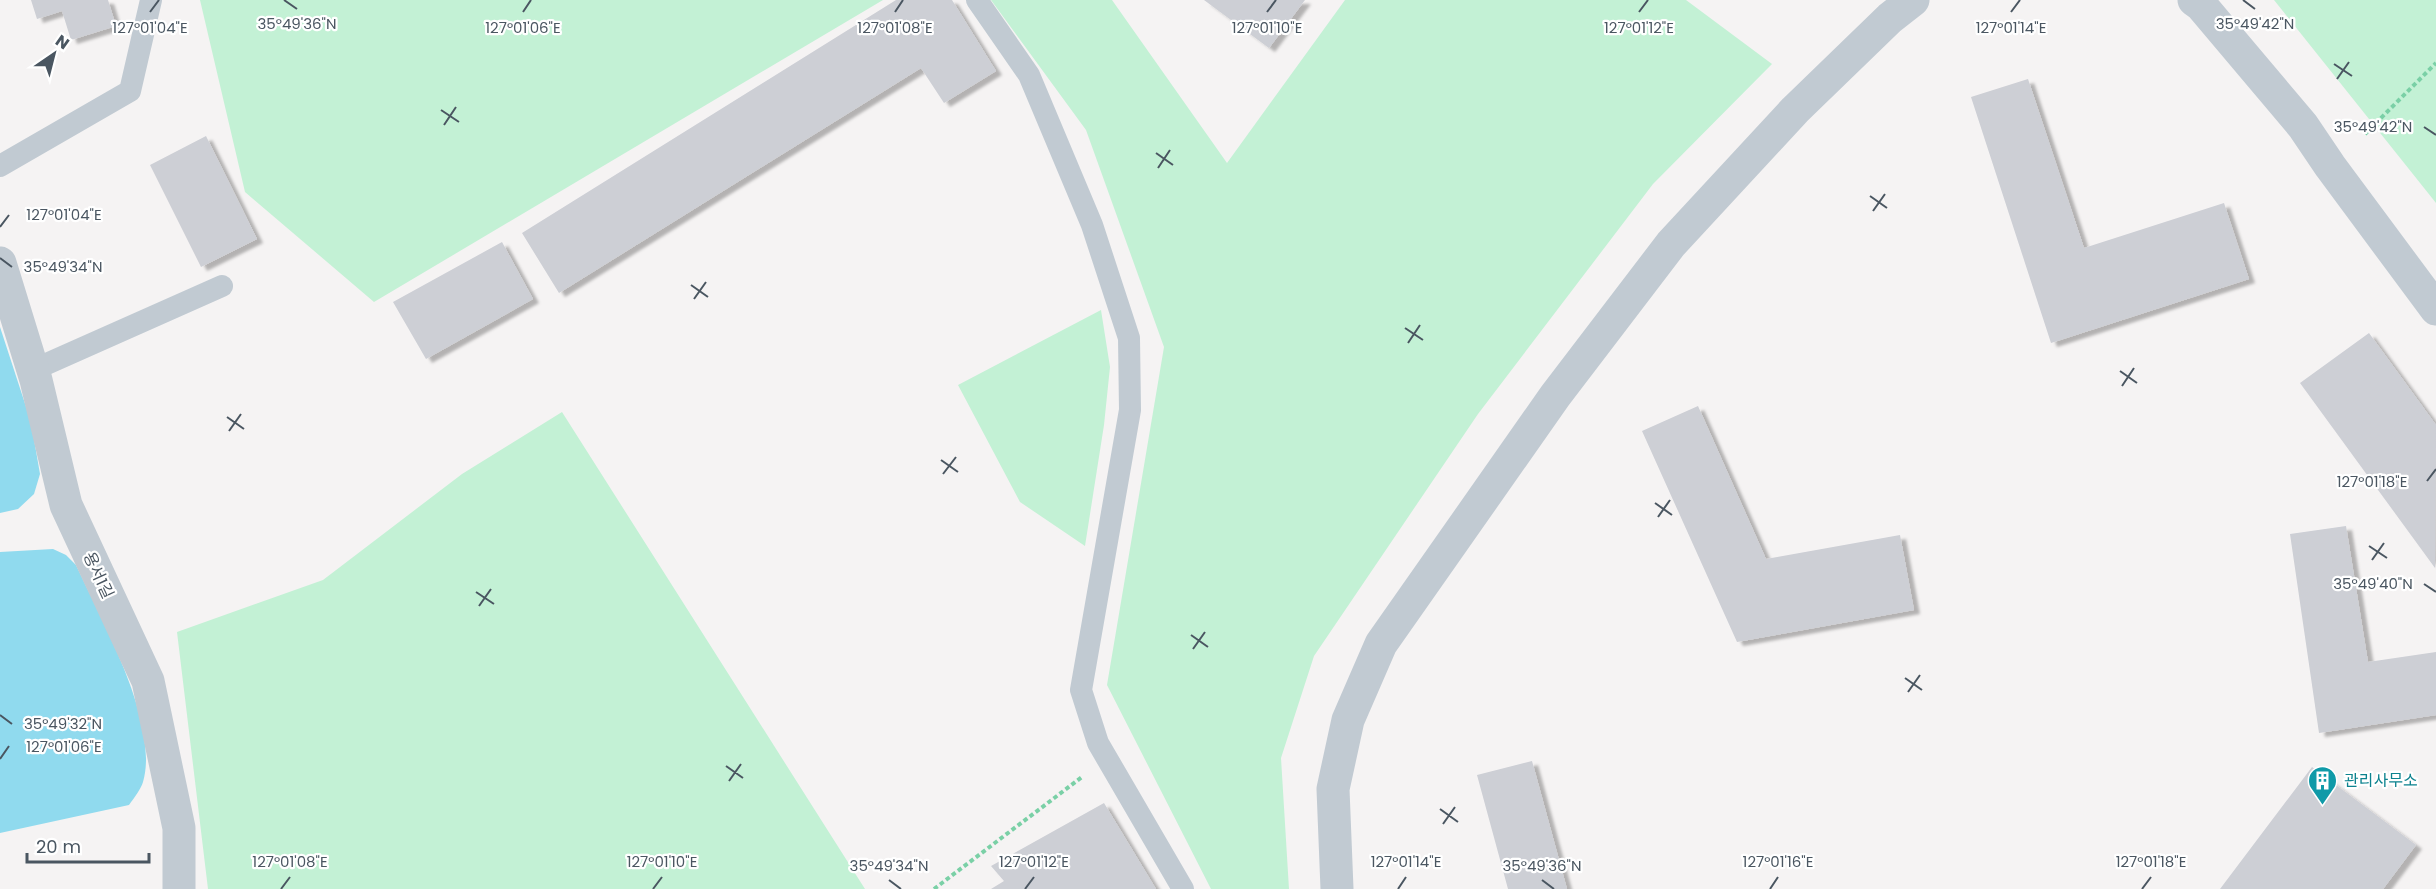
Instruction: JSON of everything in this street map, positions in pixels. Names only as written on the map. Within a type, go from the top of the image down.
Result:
[{"type":"street","points":[[1337,889],[1334,789],[1348,720],[1381,644],[1555,396],[1671,244],[1795,110],[1890,18],[1913,0]]},
{"type":"street","points":[[2194,0],[2201,5],[2303,126],[2436,309]]},
{"type":"street","name":"용서1길","points":[[0,263],[33,370],[66,505],[148,681],[179,828],[179,889]]},
{"type":"lane","points":[[0,166],[130,91],[151,0]]},
{"type":"lane","points":[[977,0],[1029,75],[1092,225],[1129,338],[1130,410],[1081,690],[1098,743],[1183,889]]},
{"type":"lane","points":[[33,370],[222,286]]},
{"type":"path","points":[[2365,134],[2436,63]]},
{"type":"path","points":[[934,889],[1107,758]]},
{"type":"green space","points":[[200,0],[883,0],[374,302],[245,192]]},
{"type":"green space","points":[[991,0],[1112,0],[1227,163],[1345,0],[1686,0],[1772,64],[1653,184],[1478,414],[1314,656],[1281,758],[1289,889],[1211,889],[1107,685],[1164,347],[1086,130]]},
{"type":"green space","points":[[2274,0],[2436,0],[2436,203]]},
{"type":"green space","points":[[1101,310],[1110,367],[1104,425],[1085,546],[1020,502],[958,385]]},
{"type":"green space","points":[[562,412],[865,889],[208,889],[177,632],[323,580],[462,474]]},
{"type":"water","points":[[0,327],[31,422],[40,474],[34,494],[18,509],[0,513]]},
{"type":"water","points":[[53,549],[66,555],[76,565],[125,672],[143,731],[146,758],[143,782],[129,805],[0,833],[0,552]]},
{"type":"building","points":[[31,0],[108,0],[116,26],[71,40],[62,11],[37,19]]},
{"type":"building","points":[[896,0],[952,0],[996,71],[944,103],[921,68],[559,293],[522,233]]},
{"type":"building","points":[[1204,0],[1305,0],[1269,48]]},
{"type":"building","points":[[2028,79],[2084,248],[2224,203],[2249,279],[2051,343],[1971,97]]},
{"type":"building","points":[[206,136],[257,239],[201,267],[150,165]]},
{"type":"building","points":[[502,242],[533,299],[426,359],[393,302]]},
{"type":"building","points":[[2369,333],[2436,425],[2435,568],[2300,383]]},
{"type":"building","points":[[1698,406],[1766,559],[1900,535],[1914,610],[1737,642],[1642,431]]},
{"type":"building","points":[[2346,526],[2368,662],[2436,652],[2436,715],[2319,733],[2290,534]]},
{"type":"building","points":[[1532,761],[1567,889],[1508,889],[1477,775]]},
{"type":"building","name":"관리사무소","points":[[2312,767],[2416,845],[2383,889],[2220,889]]},
{"type":"building","points":[[1104,803],[1156,889],[991,889],[1004,881],[991,866]]},
{"type":"place","name":"관리사무소","points":[[2323,806]]}]
